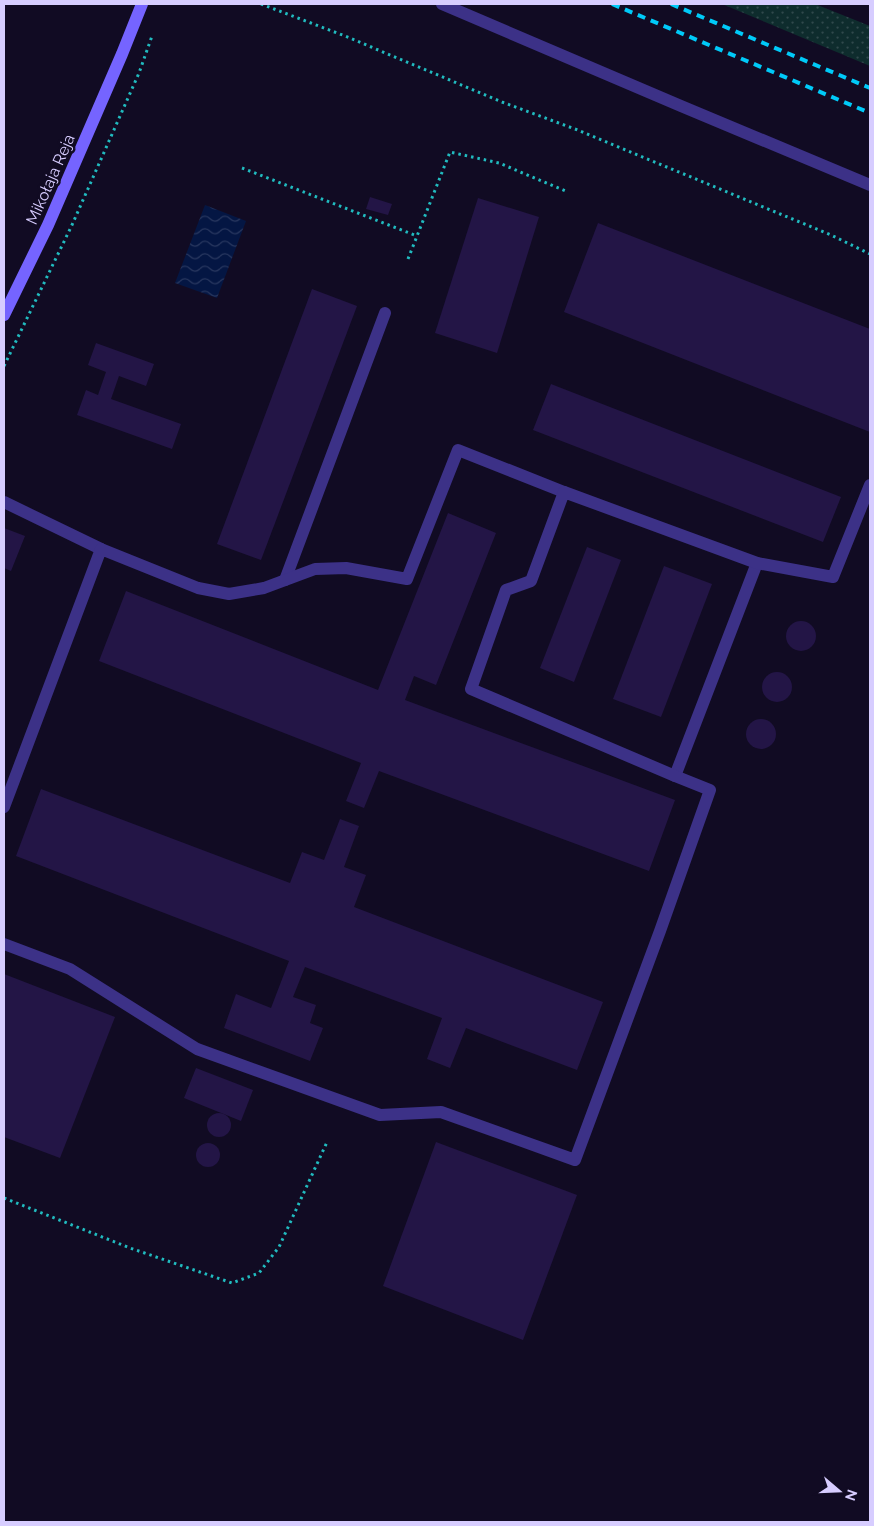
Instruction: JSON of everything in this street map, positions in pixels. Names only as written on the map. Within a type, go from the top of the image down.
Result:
[{"type":"street","name":"Mikołaja Reja","points":[[4,315],[48,224],[142,4]]},
{"type":"lane","points":[[442,4],[870,185]]},
{"type":"lane","points":[[284,580],[384,313]]},
{"type":"lane","points":[[4,502],[101,549],[198,588],[229,594],[264,588],[315,569],[346,568],[407,579],[458,450],[564,492],[758,563],[833,576],[870,485]]},
{"type":"lane","points":[[4,944],[70,968],[197,1049],[380,1115],[441,1112],[575,1160],[710,790],[471,690],[506,590],[531,581],[564,492]]},
{"type":"lane","points":[[4,807],[101,549]]},
{"type":"lane","points":[[675,776],[758,563]]},
{"type":"path","points":[[261,4],[345,36],[502,102],[584,133],[831,235],[870,254]]},
{"type":"path","points":[[139,73],[155,30]]},
{"type":"path","points":[[408,259],[450,152],[499,163],[568,192]]},
{"type":"path","points":[[242,168],[417,236]]},
{"type":"path","points":[[4,1198],[130,1248],[232,1283],[259,1272],[279,1247],[326,1142]]},
{"type":"green space","points":[[722,4],[815,4],[870,26],[870,66]]},
{"type":"water","points":[[205,205],[246,221],[217,298],[175,283]]},
{"type":"building","points":[[370,197],[392,204],[388,215],[366,209]]},
{"type":"building","points":[[478,198],[539,217],[497,353],[435,333]]},
{"type":"building","points":[[598,223],[870,329],[870,432],[564,312]]},
{"type":"building","points":[[312,289],[357,306],[261,560],[217,544]]},
{"type":"building","points":[[96,343],[154,364],[146,386],[119,376],[111,399],[181,424],[172,449],[77,415],[86,390],[98,395],[106,372],[88,365]]},
{"type":"building","points":[[551,384],[841,497],[823,542],[533,430]]},
{"type":"building","points":[[448,513],[496,533],[436,685],[414,676],[405,700],[675,800],[649,871],[379,771],[364,808],[346,801],[361,763],[99,661],[126,591],[378,690]]},
{"type":"building","points":[[4,528],[25,536],[11,571],[4,568]]},
{"type":"building","points":[[587,547],[621,560],[574,682],[540,668]]},
{"type":"building","points":[[664,566],[712,584],[661,717],[613,699]]},
{"type":"building","points":[[801,621],[812,625],[816,636],[812,647],[801,651],[790,647],[786,636],[790,625]]},
{"type":"building","points":[[777,672],[788,676],[792,687],[788,698],[777,702],[766,698],[762,687],[766,676]]},
{"type":"building","points":[[761,719],[772,723],[776,734],[772,745],[761,749],[750,745],[746,734],[750,723]]},
{"type":"building","points":[[41,789],[290,883],[302,852],[324,860],[340,819],[359,826],[344,867],[366,875],[354,907],[603,1002],[577,1070],[466,1028],[450,1068],[427,1059],[442,1018],[305,967],[293,997],[316,1005],[310,1023],[323,1028],[310,1061],[224,1028],[236,994],[271,1008],[289,961],[16,856]]},
{"type":"building","points":[[4,974],[115,1017],[60,1158],[4,1137]]},
{"type":"building","points":[[196,1068],[253,1090],[241,1121],[184,1098]]},
{"type":"building","points":[[219,1113],[228,1116],[231,1125],[228,1134],[219,1137],[210,1134],[207,1125],[210,1116]]},
{"type":"building","points":[[436,1142],[577,1195],[523,1340],[383,1286]]},
{"type":"building","points":[[208,1143],[217,1146],[220,1155],[217,1164],[208,1167],[199,1164],[196,1155],[199,1146]]},
{"type":"railway","points":[[612,4],[870,113]]},
{"type":"railway","points":[[671,4],[870,88]]}]
